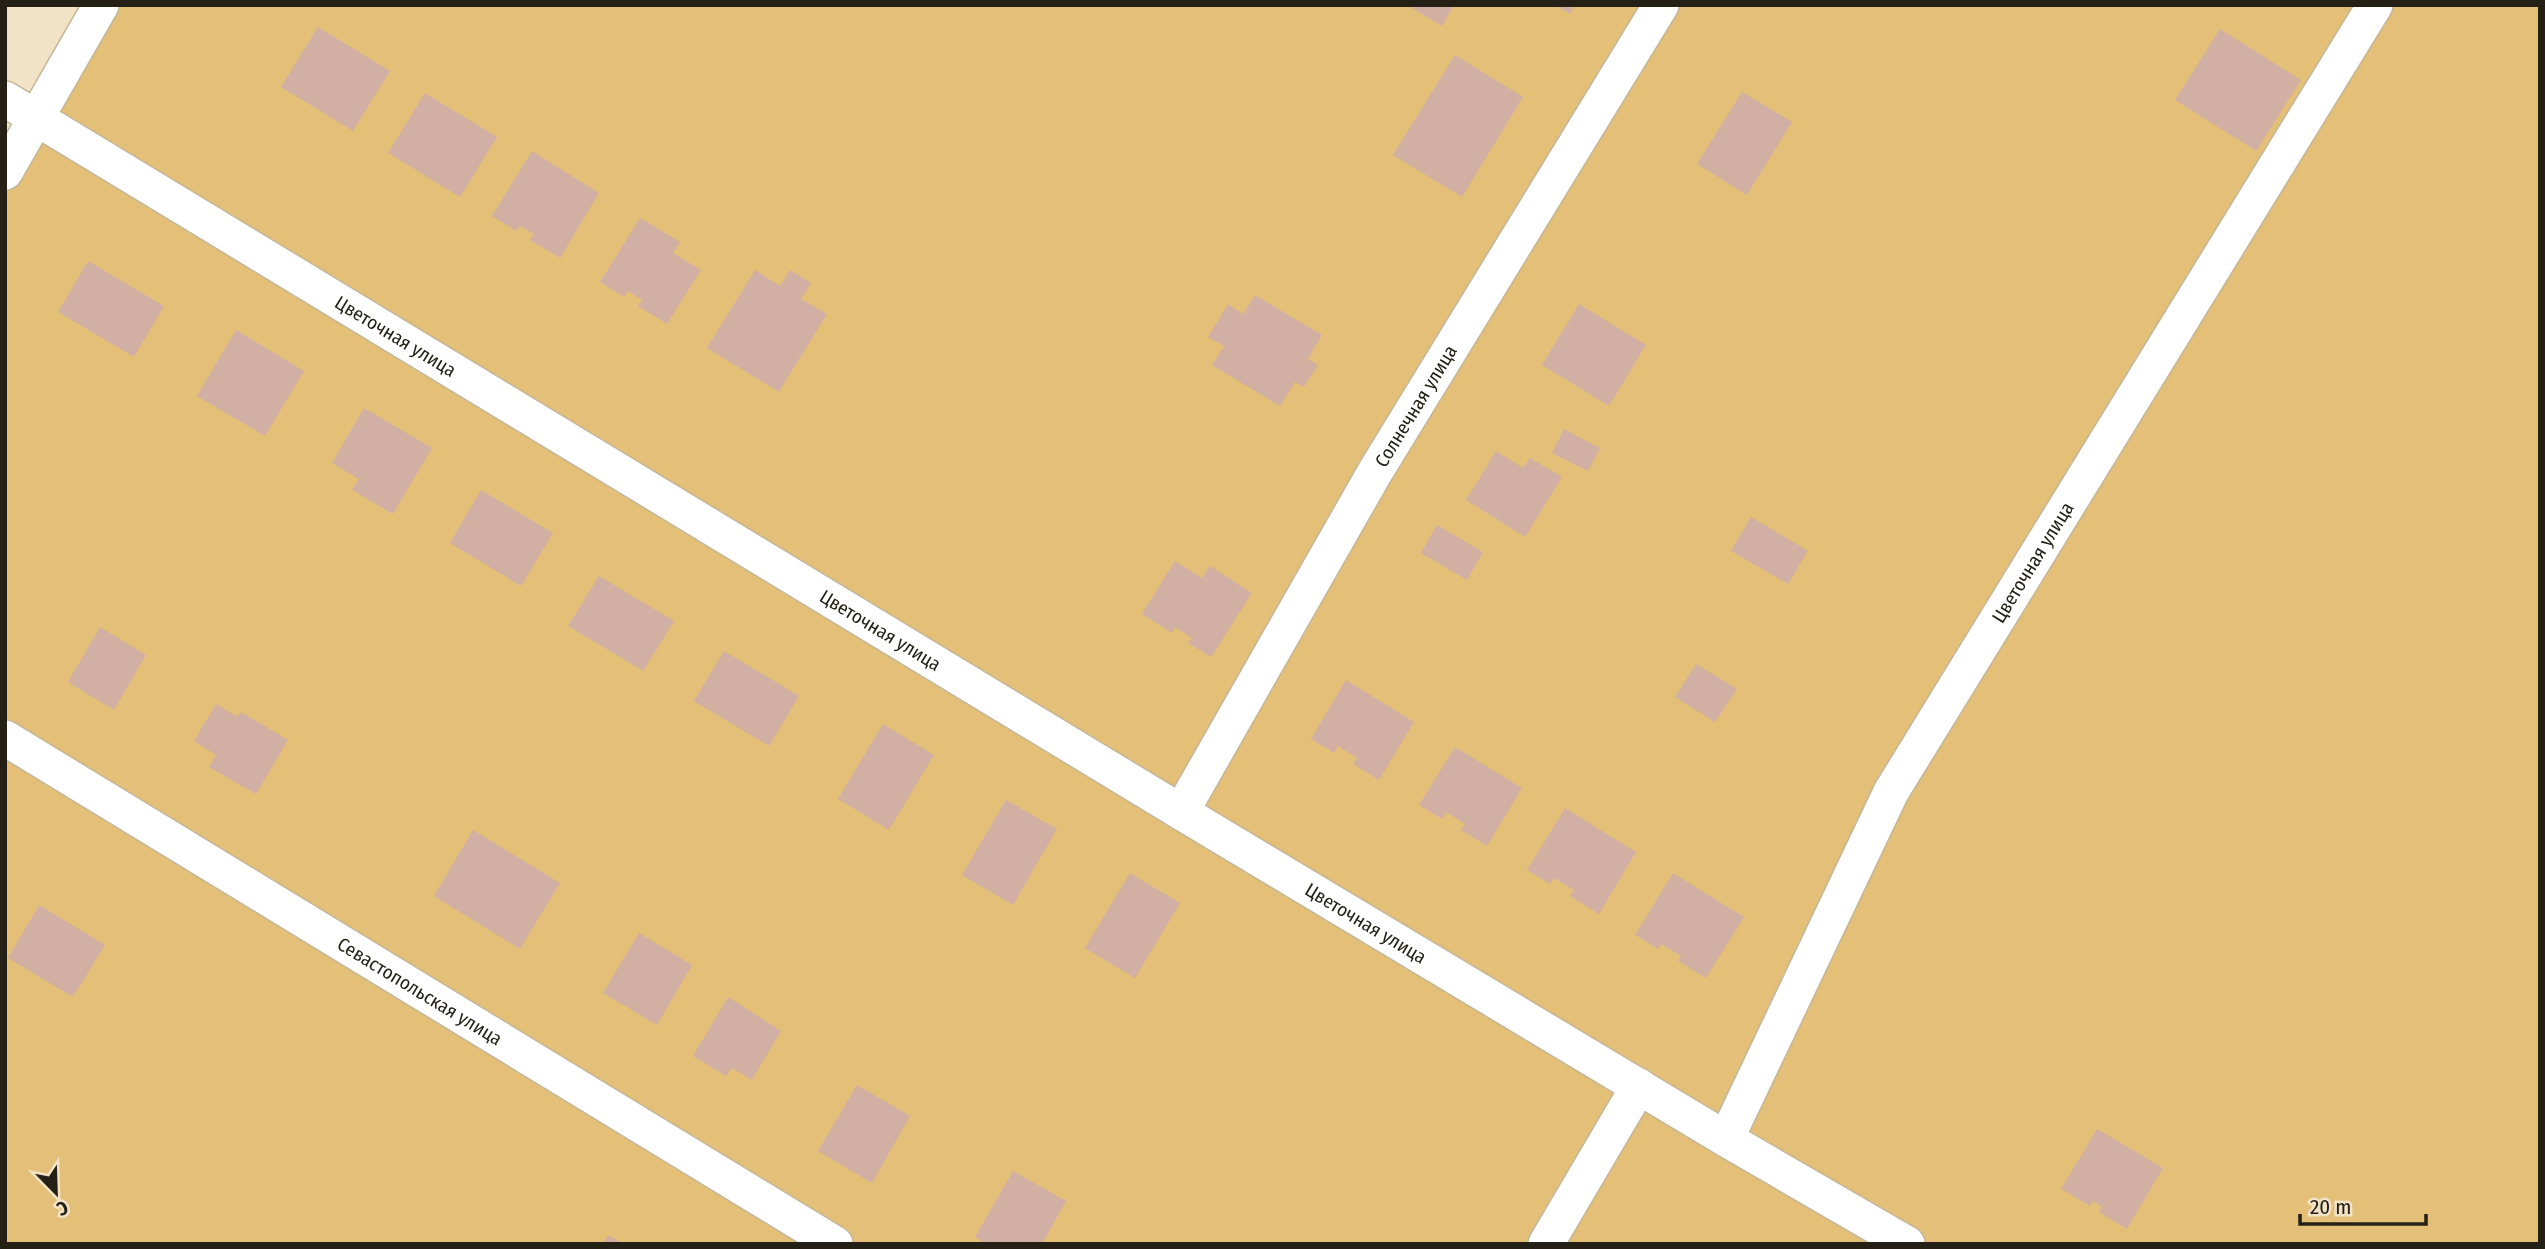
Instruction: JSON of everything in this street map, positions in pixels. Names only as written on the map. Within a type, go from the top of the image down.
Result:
[{"type":"street","points":[[5,172],[101,5]]},
{"type":"street","name":"Солнечная улица","points":[[1181,812],[1375,472],[1661,5]]},
{"type":"street","name":"Цветочная улица","points":[[1726,1139],[1891,792],[2375,5]]},
{"type":"street","name":"Цветочная улица","points":[[5,99],[1181,812],[1726,1139],[1907,1244]]},
{"type":"street","name":"Севастопольская улица","points":[[5,738],[835,1244]]},
{"type":"street","points":[[1546,1244],[1639,1086]]},
{"type":"shaded area","points":[[105,5],[2540,5],[2540,1244],[5,1244],[5,186]]},
{"type":"building","points":[[1407,5],[1454,5],[1442,26]]},
{"type":"building","points":[[1555,5],[1575,5],[1570,14]]},
{"type":"building","points":[[318,27],[390,71],[353,131],[281,87]]},
{"type":"building","points":[[2220,29],[2301,80],[2256,151],[2175,100]]},
{"type":"building","points":[[1455,55],[1523,97],[1462,197],[1393,155]]},
{"type":"building","points":[[1742,92],[1792,122],[1747,195],[1697,164]]},
{"type":"building","points":[[425,93],[497,137],[460,197],[388,153]]},
{"type":"building","points":[[532,151],[599,193],[560,258],[530,240],[534,234],[520,226],[516,231],[492,216]]},
{"type":"building","points":[[640,218],[680,242],[673,253],[701,270],[667,324],[638,306],[642,300],[628,291],[624,297],[600,282]]},
{"type":"building","points":[[88,261],[164,306],[134,357],[58,312]]},
{"type":"building","points":[[755,270],[780,286],[790,270],[811,283],[801,299],[827,314],[779,392],[707,348]]},
{"type":"building","points":[[1255,295],[1322,335],[1308,359],[1318,365],[1304,387],[1295,382],[1280,406],[1212,365],[1224,346],[1208,337],[1228,304],[1243,314]]},
{"type":"building","points":[[1579,304],[1646,345],[1609,406],[1542,365]]},
{"type":"building","points":[[236,330],[304,371],[265,436],[197,396]]},
{"type":"building","points":[[364,408],[432,448],[393,514],[352,490],[359,479],[332,463]]},
{"type":"building","points":[[1564,429],[1600,448],[1588,471],[1552,453]]},
{"type":"building","points":[[1496,451],[1523,468],[1530,458],[1562,477],[1525,537],[1466,500]]},
{"type":"building","points":[[481,490],[553,533],[521,586],[450,543]]},
{"type":"building","points":[[1751,517],[1808,551],[1788,584],[1731,551]]},
{"type":"building","points":[[1437,525],[1483,552],[1467,580],[1421,553]]},
{"type":"building","points":[[1175,561],[1202,578],[1210,566],[1252,593],[1211,657],[1188,643],[1192,638],[1175,627],[1172,633],[1142,614]]},
{"type":"building","points":[[599,576],[674,621],[643,671],[568,626]]},
{"type":"building","points":[[100,627],[146,655],[114,710],[68,682]]},
{"type":"building","points":[[724,651],[799,696],[769,746],[694,701]]},
{"type":"building","points":[[1696,664],[1737,689],[1715,722],[1675,697]]},
{"type":"building","points":[[1346,680],[1414,722],[1379,780],[1353,764],[1357,758],[1338,746],[1334,753],[1311,739]]},
{"type":"building","points":[[216,704],[238,717],[241,712],[288,740],[256,794],[209,767],[216,755],[194,741]]},
{"type":"building","points":[[883,724],[934,755],[889,830],[838,799]]},
{"type":"building","points":[[1455,747],[1522,788],[1487,846],[1461,830],[1465,824],[1446,812],[1442,819],[1419,805]]},
{"type":"building","points":[[1006,800],[1057,829],[1013,905],[962,875]]},
{"type":"building","points":[[1565,808],[1636,852],[1599,914],[1570,896],[1574,890],[1554,878],[1550,884],[1527,870]]},
{"type":"building","points":[[473,830],[560,883],[520,949],[434,896]]},
{"type":"building","points":[[1130,873],[1180,903],[1135,978],[1085,948]]},
{"type":"building","points":[[1673,873],[1744,917],[1706,978],[1678,961],[1681,956],[1661,944],[1658,949],[1635,935]]},
{"type":"building","points":[[39,905],[105,945],[73,997],[8,958]]},
{"type":"building","points":[[639,933],[692,965],[657,1025],[603,993]]},
{"type":"building","points":[[728,997],[781,1031],[752,1080],[732,1068],[726,1076],[693,1056]]},
{"type":"building","points":[[857,1085],[910,1116],[872,1183],[818,1151]]},
{"type":"building","points":[[2097,1129],[2163,1168],[2127,1229],[2099,1212],[2102,1207],[2093,1201],[2090,1206],[2061,1189]]},
{"type":"building","points":[[1013,1171],[1066,1201],[1042,1244],[986,1244],[975,1237]]},
{"type":"building","points":[[608,1235],[623,1244],[603,1244]]}]
